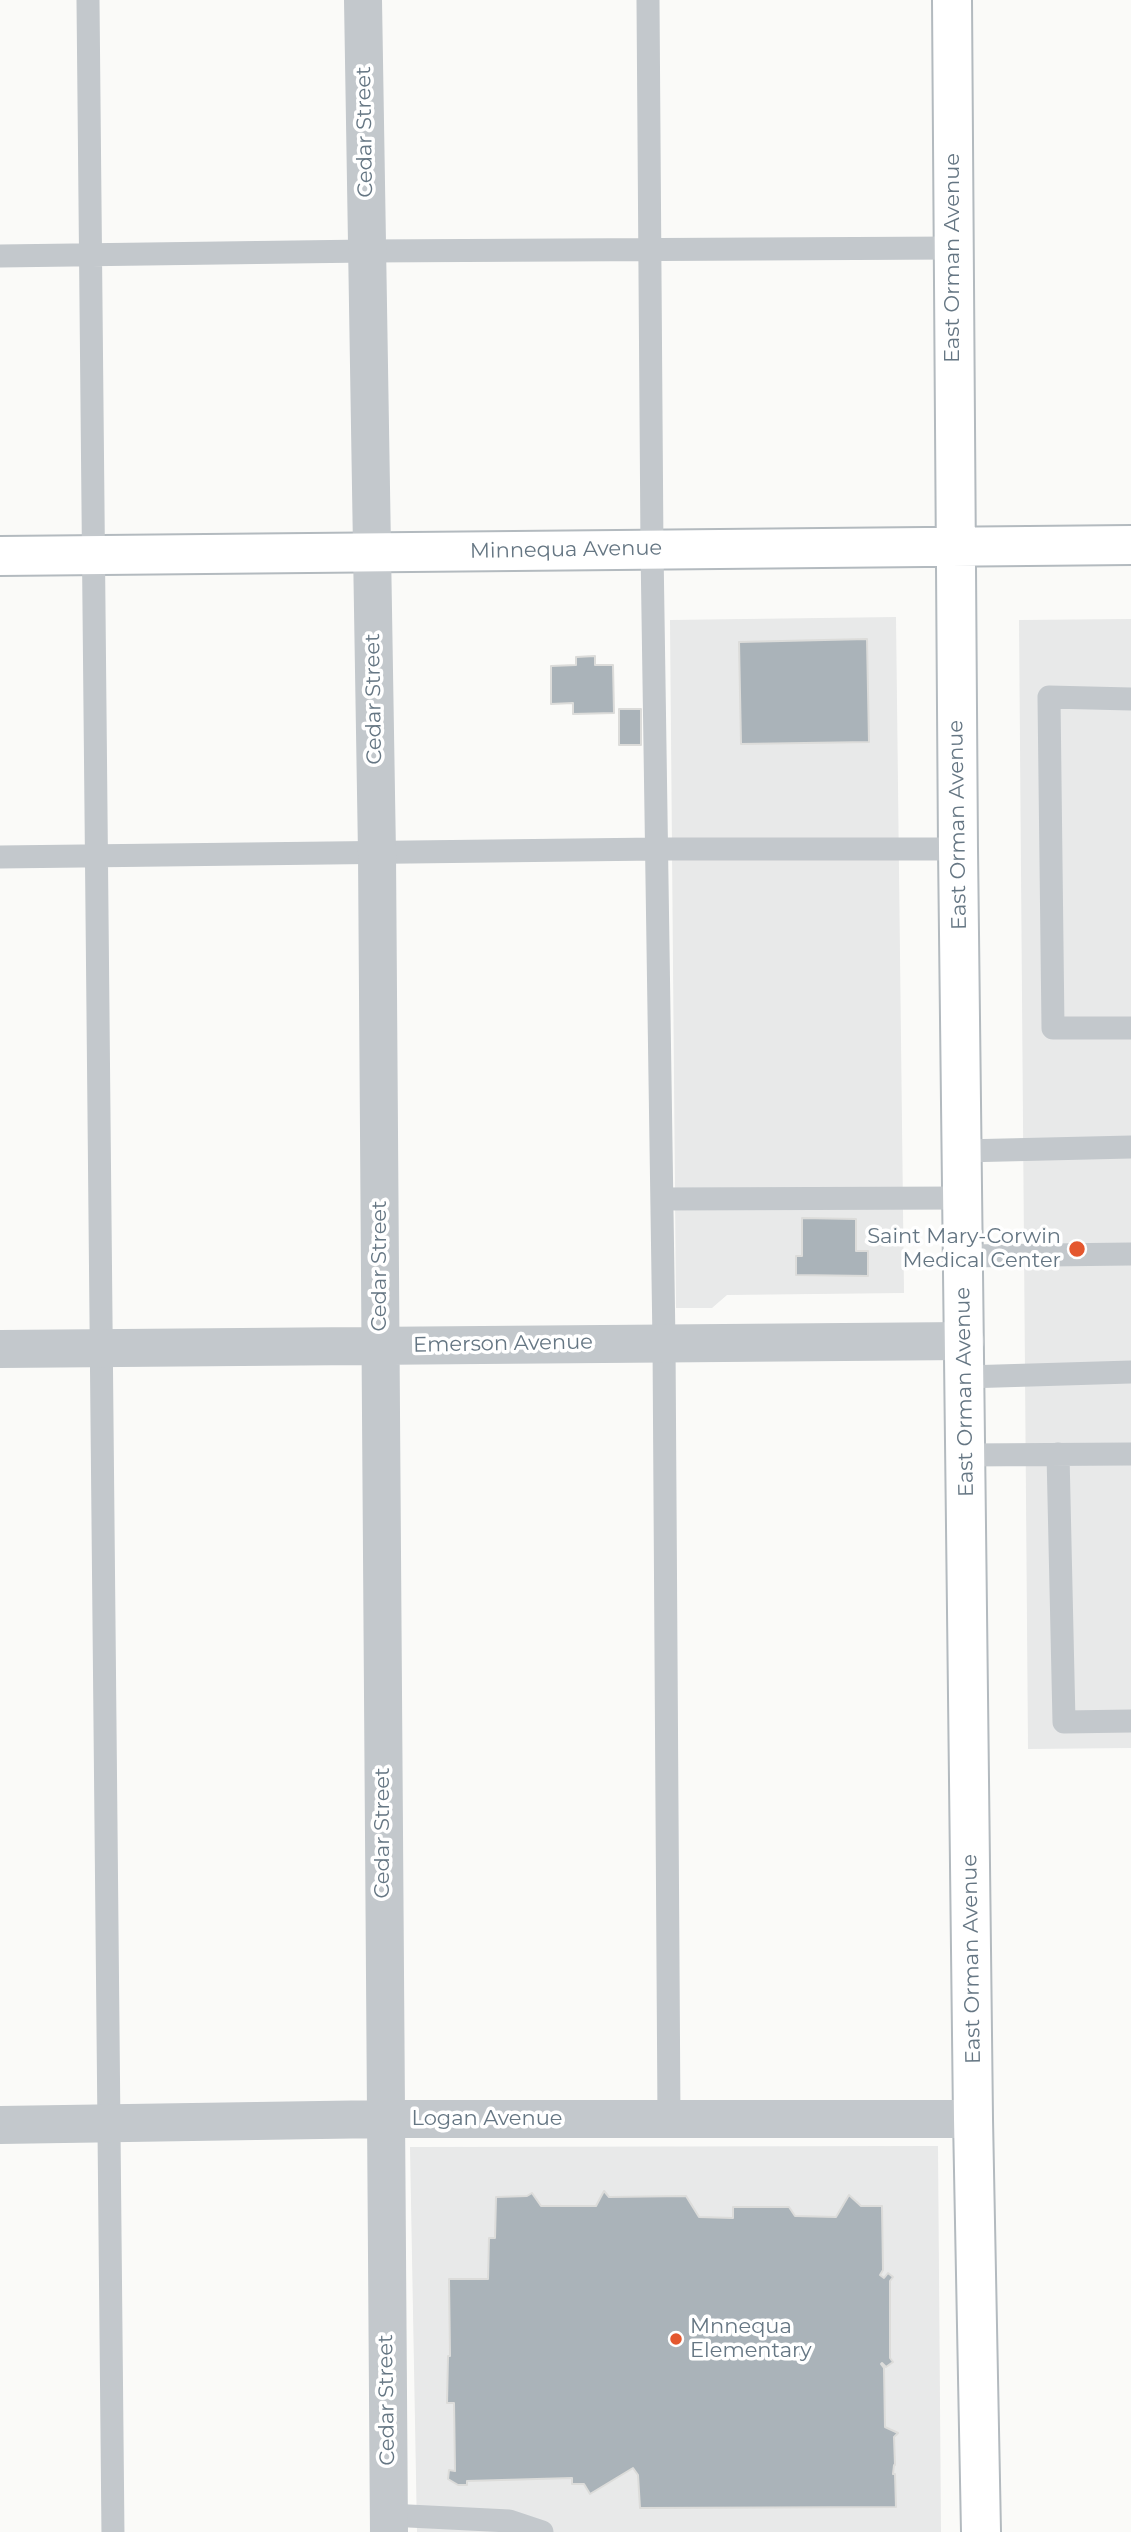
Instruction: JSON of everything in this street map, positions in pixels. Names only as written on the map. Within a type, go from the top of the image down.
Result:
[{"type":"street","name":"Cedar Street","points":[[363,0],[377,853],[389,2524]]},
{"type":"street","name":"East Orman Avenue","points":[[952,0],[958,849],[973,2119],[981,2532]]},
{"type":"street","name":"Minnequa Avenue","points":[[0,556],[1131,545]]},
{"type":"street","name":"Emerson Avenue","points":[[0,1349],[664,1343],[965,1359]]},
{"type":"street","name":"Logan Avenue","points":[[0,2125],[384,2119],[973,2119]]},
{"type":"lane","points":[[88,0],[113,2532]]},
{"type":"lane","points":[[648,0],[652,549],[664,1343],[669,2119]]},
{"type":"lane","points":[[0,256],[953,248]]},
{"type":"lane","points":[[1131,698],[1049,697],[1053,1028],[1131,1028]]},
{"type":"lane","points":[[0,857],[657,849],[958,849]]},
{"type":"lane","points":[[962,1151],[1131,1147]]},
{"type":"lane","points":[[662,1199],[963,1198]]},
{"type":"lane","points":[[964,1256],[1131,1254]]},
{"type":"lane","points":[[965,1359],[1131,1372]]},
{"type":"lane","points":[[1058,1454],[1064,1722],[1131,1721]]},
{"type":"lane","points":[[966,1455],[1131,1454]]},
{"type":"lane","points":[[389,2524],[509,2521],[542,2532]]},
{"type":"shaded area","points":[[896,617],[904,1293],[727,1295],[712,1308],[676,1308],[670,620]]},
{"type":"shaded area","name":"Saint Mary-Corwin Medical Center","points":[[1131,619],[1131,1748],[1028,1749],[1019,620]]},
{"type":"shaded area","name":"Mnnequa Elementary","points":[[938,2146],[941,2532],[417,2532],[410,2147]]},
{"type":"building","points":[[867,639],[869,742],[741,744],[739,642]]},
{"type":"building","points":[[595,656],[595,665],[613,665],[614,713],[573,714],[573,703],[551,704],[551,666],[576,665],[576,657]]},
{"type":"building","points":[[619,709],[641,709],[641,745],[619,745]]},
{"type":"building","points":[[802,1218],[856,1219],[856,1251],[868,1251],[868,1276],[796,1275],[796,1256],[802,1256]]},
{"type":"building","name":"Mnnequa Elementary","points":[[604,2191],[609,2197],[686,2196],[699,2217],[733,2218],[733,2207],[789,2207],[795,2216],[836,2217],[849,2195],[861,2206],[882,2206],[883,2270],[880,2275],[884,2278],[888,2273],[893,2277],[890,2281],[890,2358],[893,2362],[886,2367],[881,2364],[884,2368],[885,2427],[898,2433],[894,2437],[893,2474],[896,2507],[640,2508],[638,2475],[633,2468],[590,2494],[584,2484],[572,2484],[572,2478],[467,2481],[467,2485],[458,2485],[448,2479],[449,2470],[455,2471],[454,2403],[447,2403],[450,2356],[449,2279],[488,2279],[489,2238],[495,2238],[496,2197],[527,2196],[532,2193],[541,2206],[596,2206]]},
{"type":"place","name":"Saint Mary-Corwin Medical Center","points":[[1077,1249]]},
{"type":"place","name":"Mnnequa Elementary","points":[[676,2339]]}]
